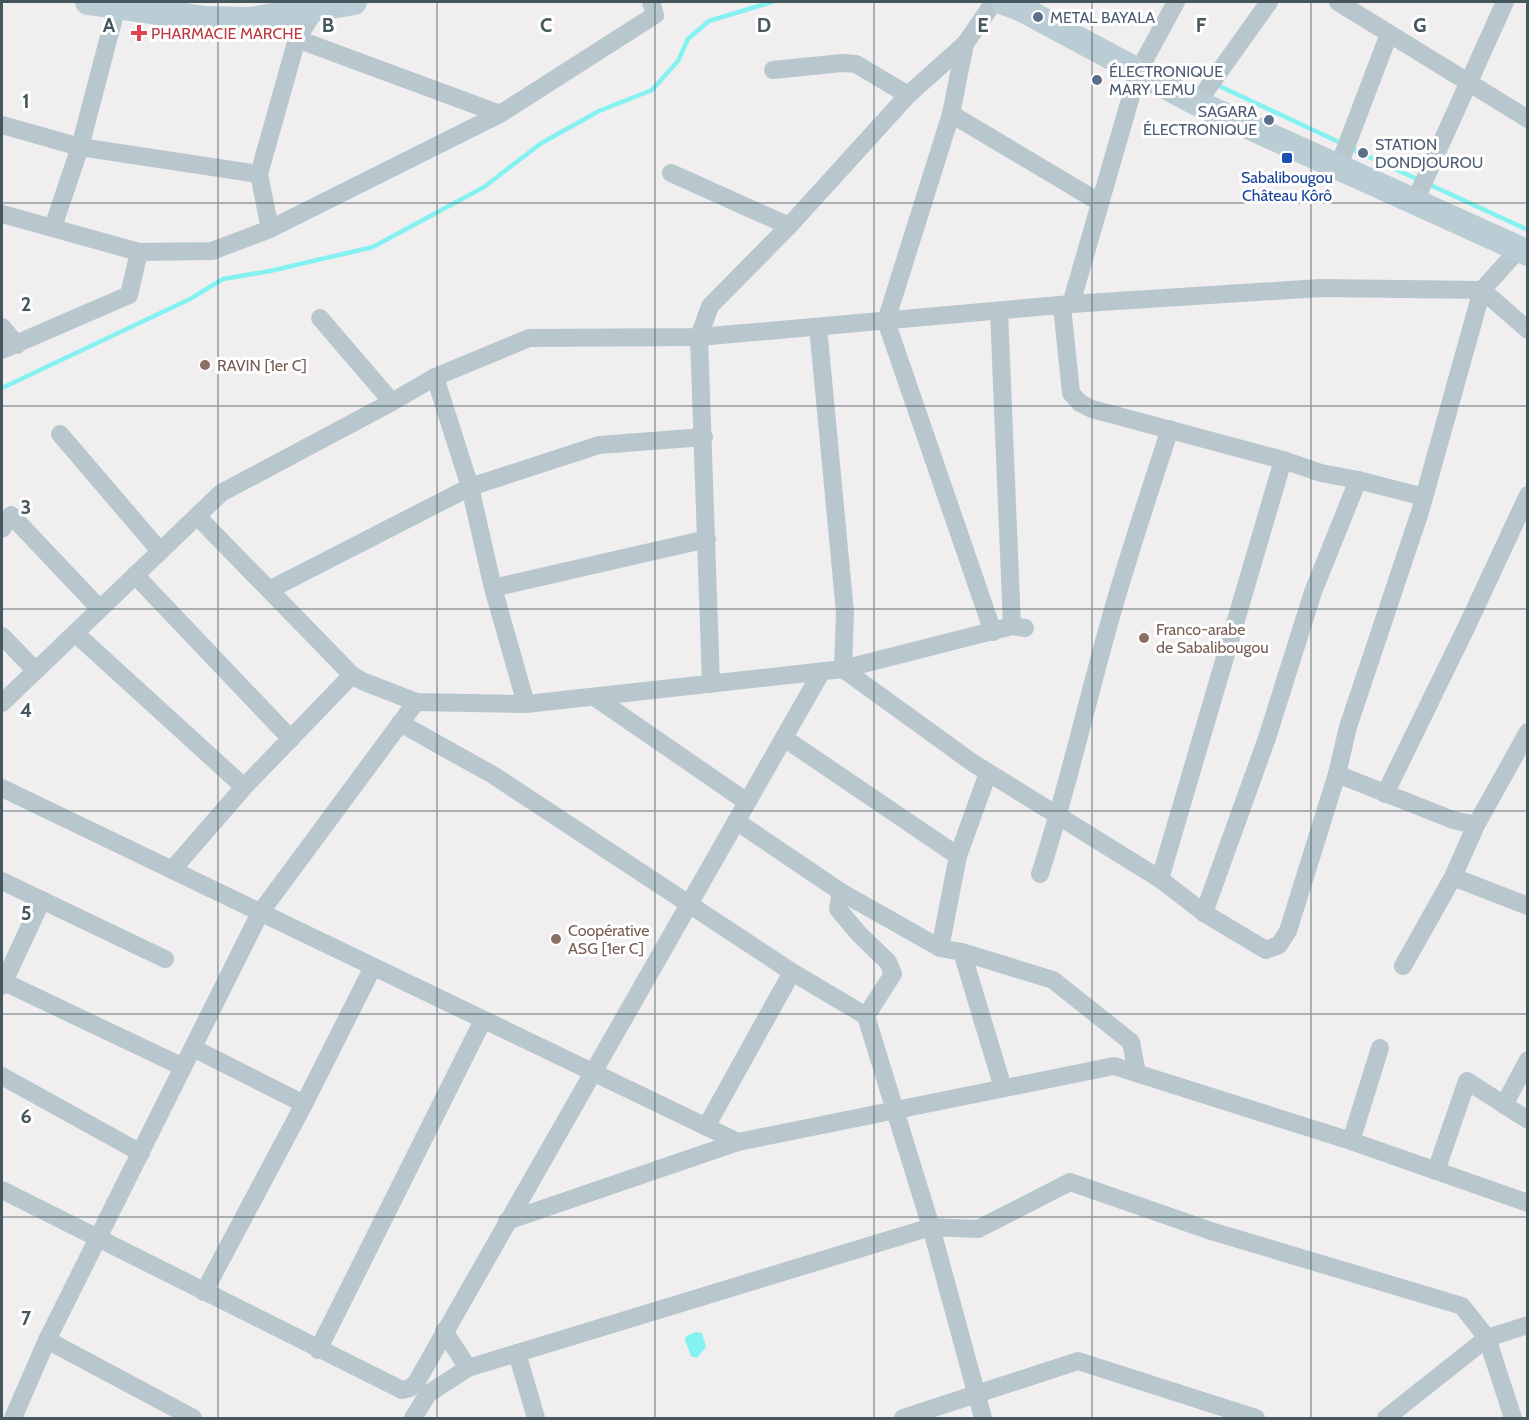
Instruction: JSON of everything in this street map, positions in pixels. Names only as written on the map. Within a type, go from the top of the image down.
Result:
[{"type":"main road","points":[[88,2],[117,6],[159,7],[205,19],[251,21],[319,4],[354,2]]},
{"type":"main road","points":[[1016,4],[1197,103],[1523,251]]},
{"type":"street","points":[[2,214],[139,252],[212,251],[270,229],[500,114],[655,15],[651,2]]},
{"type":"street","points":[[711,684],[699,337],[710,306],[789,226],[908,95],[964,44],[994,2]]},
{"type":"street","points":[[1176,2],[1138,72],[1100,202],[1066,305],[1071,393],[1080,403],[1092,409],[1283,460],[1321,473],[1358,480],[1424,498]]},
{"type":"street","points":[[1197,103],[1269,2]]},
{"type":"street","points":[[1338,2],[1527,119]]},
{"type":"street","points":[[1414,201],[1505,2]]},
{"type":"street","points":[[270,229],[259,174],[297,39],[319,4]]},
{"type":"street","points":[[53,227],[80,147],[117,6]]},
{"type":"street","points":[[1338,168],[1389,34]]},
{"type":"street","points":[[297,39],[500,114]]},
{"type":"street","points":[[964,44],[951,114],[886,321],[993,632]]},
{"type":"street","points":[[773,70],[842,63],[856,64],[908,95]]},
{"type":"street","points":[[951,114],[1100,202]]},
{"type":"street","points":[[2,125],[80,147],[259,174]]},
{"type":"street","points":[[670,173],[789,226]]},
{"type":"street","points":[[843,669],[988,773],[1160,879],[1204,913],[1266,950],[1279,945],[1288,931],[1337,774],[1348,727],[1424,498],[1482,290],[1523,251]]},
{"type":"street","points":[[2,327],[9,347],[129,296],[139,252]]},
{"type":"street","points":[[2,703],[221,493],[435,377],[529,338],[699,337],[1066,305],[1320,288],[1482,290],[1527,330]]},
{"type":"street","points":[[197,516],[352,675],[416,702],[526,704],[843,669],[1018,627],[999,311]]},
{"type":"street","points":[[320,318],[392,402]]},
{"type":"street","points":[[818,327],[845,612],[843,669]]},
{"type":"street","points":[[435,377],[470,487],[494,588],[526,704]]},
{"type":"street","points":[[1040,874],[1059,816],[1109,621],[1170,429]]},
{"type":"street","points":[[60,434],[160,551]]},
{"type":"street","points":[[269,590],[470,487],[599,445],[704,437]]},
{"type":"street","points":[[1160,879],[1283,460]]},
{"type":"street","points":[[1204,913],[1267,738],[1313,592],[1358,480]]},
{"type":"street","points":[[1384,794],[1466,628],[1527,495]]},
{"type":"street","points":[[2,529],[11,515],[100,609]]},
{"type":"street","points":[[494,588],[707,539]]},
{"type":"street","points":[[135,575],[291,739]]},
{"type":"street","points":[[75,633],[244,787]]},
{"type":"street","points":[[2,636],[35,670]]},
{"type":"street","points":[[2,1190],[318,1350],[402,1390],[410,1388],[416,1383],[822,671]]},
{"type":"street","points":[[172,870],[244,787],[352,675]]},
{"type":"street","points":[[596,698],[747,802]]},
{"type":"street","points":[[12,1419],[47,1340],[260,913],[416,702]]},
{"type":"street","points":[[400,723],[493,775],[792,972],[866,1016],[931,1227],[983,1419]]},
{"type":"street","points":[[1403,966],[1453,877],[1476,825],[1527,732]]},
{"type":"street","points":[[783,738],[958,856]]},
{"type":"street","points":[[940,948],[958,856],[988,773]]},
{"type":"street","points":[[1337,774],[1453,820],[1476,825]]},
{"type":"street","points":[[2,788],[738,1143]]},
{"type":"street","points":[[736,821],[842,892],[940,948],[962,952],[1053,980],[1131,1042],[1137,1073]]},
{"type":"street","points":[[1453,877],[1527,906]]},
{"type":"street","points":[[2,881],[165,959]]},
{"type":"street","points":[[842,892],[838,909],[859,934],[888,962],[892,974],[866,1016]]},
{"type":"street","points":[[42,900],[2,983],[183,1067]]},
{"type":"street","points":[[962,952],[1003,1088]]},
{"type":"street","points":[[204,1292],[304,1104],[372,967]]},
{"type":"street","points":[[706,1127],[792,972]]},
{"type":"street","points":[[318,1350],[483,1020]]},
{"type":"street","points":[[193,1048],[304,1104]]},
{"type":"street","points":[[1351,1141],[1380,1048]]},
{"type":"street","points":[[1504,1105],[1527,1060]]},
{"type":"street","points":[[507,1221],[738,1143],[1114,1066],[1351,1141],[1527,1203]]},
{"type":"street","points":[[2,1076],[141,1153]]},
{"type":"street","points":[[1436,1171],[1467,1082],[1527,1120]]},
{"type":"street","points":[[413,1419],[428,1394],[468,1368],[931,1227],[978,1230],[1070,1182],[1211,1232],[1462,1306],[1487,1338],[1513,1419]]},
{"type":"street","points":[[1386,1419],[1487,1338],[1527,1325]]},
{"type":"street","points":[[444,1331],[468,1368]]},
{"type":"street","points":[[47,1340],[193,1419]]},
{"type":"street","points":[[517,1353],[536,1419]]},
{"type":"street","points":[[903,1419],[1078,1361],[1256,1419]]},
{"type":"water","points":[[696,1332],[702,1333],[706,1347],[697,1358],[691,1356],[685,1340],[686,1336]]},
{"type":"waterway","points":[[2,388],[190,299],[223,279],[270,271],[373,247],[484,187],[540,144],[599,111],[652,90],[678,61],[688,39],[709,21],[772,2]]},
{"type":"waterway","points":[[1199,76],[1207,80]]},
{"type":"waterway","points":[[1215,84],[1343,144]]},
{"type":"waterway","points":[[1350,148],[1419,180]]},
{"type":"waterway","points":[[1426,183],[1528,230]]},
{"type":"place","name":"METAL BAYALA","points":[[1038,17]]},
{"type":"place","name":"PHARMACIE MARCHE","points":[[139,33]]},
{"type":"place","name":"ÉLECTRONIQUE MARY LEMU","points":[[1097,80]]},
{"type":"place","name":"SAGARA ÉLECTRONIQUE","points":[[1269,120]]},
{"type":"place","name":"STATION DONDJOUROU","points":[[1363,153]]},
{"type":"place","name":"Sabalibougou Château Kôrô","points":[[1287,158]]},
{"type":"place","name":"RAVIN [1er C]","points":[[205,365]]},
{"type":"place","name":"Franco-arabe de Sabalibougou","points":[[1144,638]]},
{"type":"place","name":"Coopérative ASG [1er C]","points":[[556,939]]}]
